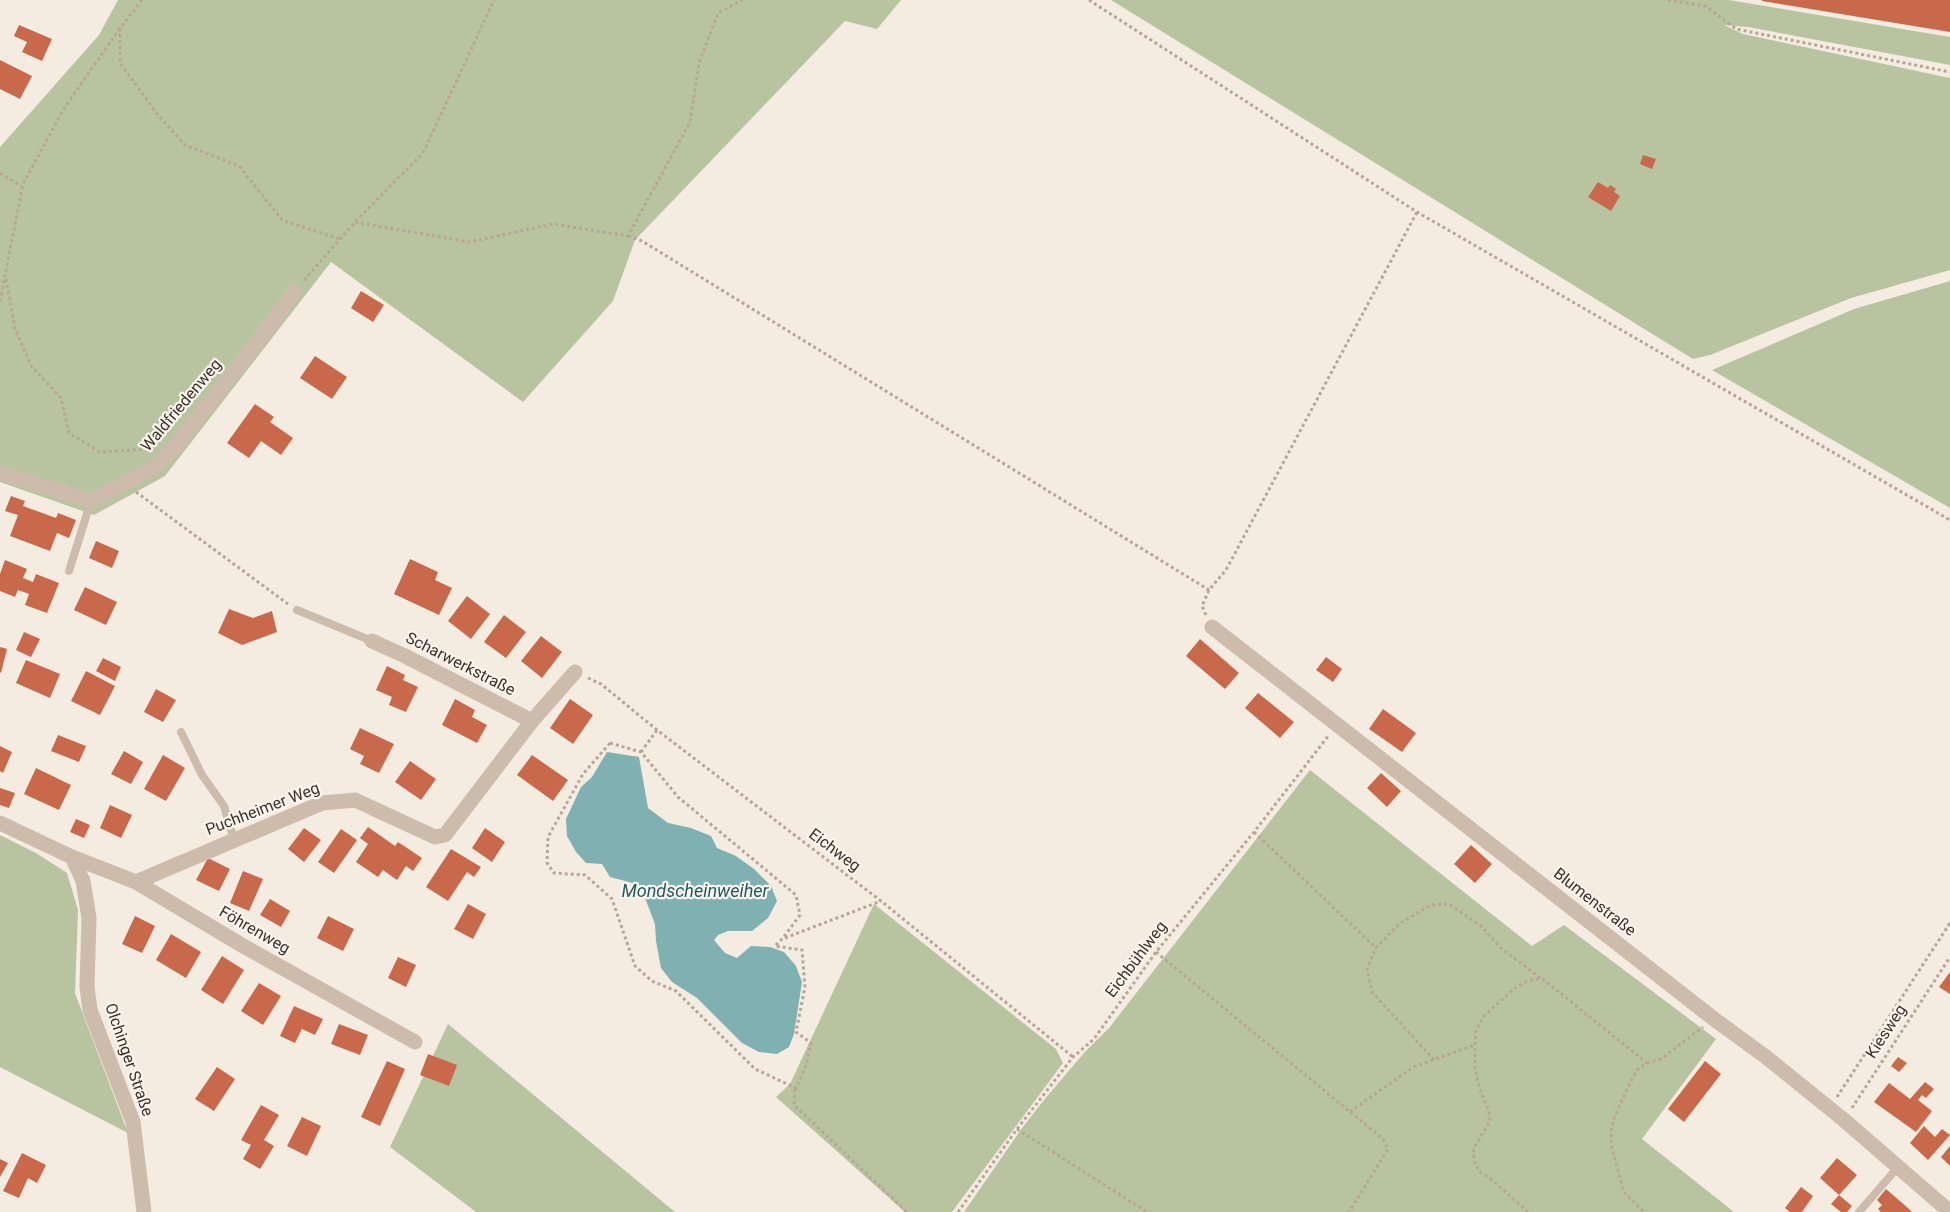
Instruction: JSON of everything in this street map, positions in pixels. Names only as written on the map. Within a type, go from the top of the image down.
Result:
[{"type":"street","name":"Waldfriedenweg","points":[[91,501],[155,467],[177,444],[256,344],[294,291]]},
{"type":"street","points":[[0,473],[91,501]]},
{"type":"street","name":"Blumenstraße","points":[[1212,627],[1714,1019],[1766,1057],[1844,1120],[1950,1212]]},
{"type":"street","name":"Scharwerkstraße","points":[[372,641],[532,721]]},
{"type":"street","name":"Puchheimer Weg","points":[[136,882],[322,803],[355,800],[435,837],[445,835],[532,721],[575,672]]},
{"type":"street","points":[[0,823],[72,857]]},
{"type":"street","name":"Föhrenweg","points":[[72,857],[136,882],[245,947],[415,1042]]},
{"type":"street","name":"Olchinger Straße","points":[[72,857],[83,881],[88,918],[87,987],[90,1010],[132,1122],[144,1212]]},
{"type":"lane","points":[[69,571],[91,501]]},
{"type":"lane","points":[[297,610],[372,641]]},
{"type":"lane","points":[[181,732],[202,775],[224,806],[234,840]]},
{"type":"lane","points":[[1859,1212],[1898,1167]]},
{"type":"path","points":[[0,301],[22,186],[63,110],[142,0]]},
{"type":"path","points":[[294,291],[355,222],[423,153],[494,0]]},
{"type":"path","points":[[628,236],[690,122],[699,63],[718,13],[742,0]]},
{"type":"path","points":[[1089,0],[1417,212],[1950,520]]},
{"type":"path","points":[[1668,0],[1706,6],[1736,29],[1950,72]]},
{"type":"path","points":[[120,28],[120,63],[158,115],[184,145],[239,166],[282,220],[340,239]]},
{"type":"path","points":[[0,173],[22,186]]},
{"type":"path","points":[[1212,627],[1202,606],[1209,590],[1226,570],[1417,212]]},
{"type":"path","points":[[355,222],[469,242],[553,224],[628,236],[642,241],[1209,590]]},
{"type":"path","points":[[5,277],[15,329],[32,368],[61,398],[69,433],[100,452],[141,451],[177,444]]},
{"type":"path","points":[[124,484],[297,610]]},
{"type":"path","name":"Eichweg","points":[[575,672],[601,684],[657,730],[881,901],[1073,1057]]},
{"type":"path","name":"Eichbühlweg","points":[[958,1212],[1017,1129],[1073,1057],[1094,1039],[1156,952],[1337,724]]},
{"type":"path","points":[[641,752],[657,730]]},
{"type":"path","points":[[795,1088],[755,1069],[676,991],[652,981],[635,966],[612,899],[585,874],[554,873],[547,863],[548,837],[583,774],[610,743],[641,752],[678,797],[796,895],[800,915],[775,945],[802,950],[805,987],[796,1032],[811,1043],[806,1066],[795,1088],[794,1105],[907,1212]]},
{"type":"path","points":[[1254,831],[1376,948]]},
{"type":"path","points":[[783,938],[881,901]]},
{"type":"path","points":[[1434,1060],[1372,992],[1367,969],[1376,948],[1399,924],[1431,905],[1449,904],[1481,926],[1501,948],[1647,1063]]},
{"type":"path","points":[[1826,1106],[1839,1094],[1950,923]]},
{"type":"path","points":[[1156,952],[1383,1139],[1388,1149],[1349,1212]]},
{"type":"path","name":"Kiesweg","points":[[1844,1120],[1950,957]]},
{"type":"path","points":[[1528,1212],[1480,1172],[1475,1163],[1473,1153],[1475,1146],[1490,1121],[1475,1067],[1476,1030],[1485,1016],[1515,988],[1527,981],[1544,980]]},
{"type":"path","points":[[1644,1212],[1624,1192],[1621,1185],[1611,1145],[1614,1118],[1637,1070],[1647,1063],[1661,1059],[1714,1019]]},
{"type":"path","points":[[1350,1112],[1413,1067],[1475,1045]]},
{"type":"path","points":[[1017,1129],[1147,1212]]},
{"type":"green space","points":[[118,0],[901,0],[877,29],[845,21],[635,240],[613,301],[523,402],[331,262],[165,476],[94,515],[0,482],[0,147],[99,35]]},
{"type":"green space","points":[[1111,0],[1729,0],[1950,37],[1950,65],[1748,27],[1724,25],[1743,34],[1950,78],[1950,270],[1851,298],[1710,355],[1693,359]]},
{"type":"green space","points":[[1950,281],[1950,508],[1712,370],[1854,309]]},
{"type":"green space","points":[[1310,770],[1532,946],[1564,925],[1716,1039],[1642,1139],[1734,1212],[964,1212],[1022,1128],[1084,1053],[1109,1028]]},
{"type":"green space","points":[[0,835],[36,853],[67,873],[78,910],[75,993],[128,1133],[0,1067]]},
{"type":"green space","points":[[874,904],[1056,1049],[1063,1063],[952,1212],[905,1212],[776,1097],[790,1084]]},
{"type":"green space","points":[[448,1024],[675,1212],[476,1212],[390,1147]]},
{"type":"water","name":"Mondscheinweiher","points":[[607,752],[639,757],[648,808],[668,823],[691,828],[711,836],[717,848],[736,856],[754,869],[771,886],[777,901],[768,918],[752,931],[728,931],[718,935],[714,940],[725,953],[737,958],[751,946],[770,947],[784,952],[796,966],[802,982],[794,1034],[789,1047],[777,1054],[759,1052],[742,1043],[697,998],[672,982],[661,968],[655,924],[640,885],[610,877],[602,864],[586,863],[576,852],[567,836],[566,819],[581,787],[592,777]]},
{"type":"building","points":[[1950,0],[1950,32],[1762,1]]},
{"type":"building","points":[[19,25],[52,39],[42,61],[22,52],[27,42],[14,36]]},
{"type":"building","points":[[0,60],[32,76],[20,99],[0,89]]},
{"type":"building","points":[[1643,155],[1656,159],[1652,169],[1640,164]]},
{"type":"building","points":[[1598,182],[1608,188],[1610,185],[1620,196],[1611,211],[1588,197]]},
{"type":"building","points":[[361,291],[384,305],[373,322],[351,308]]},
{"type":"building","points":[[315,356],[347,377],[332,399],[300,378]]},
{"type":"building","points":[[255,404],[274,417],[270,422],[293,438],[281,455],[261,441],[249,458],[227,443]]},
{"type":"building","points":[[11,496],[25,501],[23,506],[56,518],[58,513],[76,520],[69,538],[57,533],[50,551],[10,536],[18,515],[5,511]]},
{"type":"building","points":[[96,541],[119,551],[112,568],[89,558]]},
{"type":"building","points":[[410,559],[438,572],[435,580],[452,588],[439,615],[394,594]]},
{"type":"building","points":[[5,560],[27,569],[23,578],[33,582],[36,574],[59,583],[47,613],[25,605],[29,594],[18,590],[15,597],[0,591],[0,574]]},
{"type":"building","points":[[85,587],[117,602],[106,625],[74,610]]},
{"type":"building","points":[[467,596],[490,614],[471,639],[448,621]]},
{"type":"building","points":[[229,609],[253,618],[272,611],[277,632],[242,645],[218,633]]},
{"type":"building","points":[[504,615],[526,632],[506,658],[484,642]]},
{"type":"building","points":[[24,632],[40,639],[31,657],[16,650]]},
{"type":"building","points":[[541,636],[562,652],[542,678],[521,661]]},
{"type":"building","points":[[1200,639],[1239,673],[1225,689],[1186,656]]},
{"type":"building","points":[[0,647],[7,649],[1,673],[0,672]]},
{"type":"building","points":[[1326,657],[1342,669],[1333,682],[1316,670]]},
{"type":"building","points":[[103,658],[121,667],[115,681],[96,671]]},
{"type":"building","points":[[26,660],[60,674],[50,698],[16,683]]},
{"type":"building","points":[[387,666],[405,675],[403,680],[418,687],[406,712],[389,705],[392,697],[376,690]]},
{"type":"building","points":[[86,671],[115,686],[100,715],[71,701]]},
{"type":"building","points":[[156,689],[176,700],[163,722],[144,712]]},
{"type":"building","points":[[1258,693],[1294,722],[1280,738],[1245,708]]},
{"type":"building","points":[[455,699],[475,710],[472,717],[487,725],[477,743],[442,725]]},
{"type":"building","points":[[570,699],[593,715],[573,744],[550,728]]},
{"type":"building","points":[[1383,709],[1416,733],[1402,752],[1369,729]]},
{"type":"building","points":[[360,728],[394,744],[379,773],[360,764],[364,756],[350,749]]},
{"type":"building","points":[[58,735],[86,746],[79,762],[51,751]]},
{"type":"building","points":[[0,746],[12,752],[3,773],[0,771]]},
{"type":"building","points":[[124,751],[143,762],[131,784],[111,774]]},
{"type":"building","points":[[163,755],[185,768],[166,801],[144,789]]},
{"type":"building","points":[[532,755],[568,780],[553,801],[517,775]]},
{"type":"building","points":[[410,761],[436,779],[421,800],[395,782]]},
{"type":"building","points":[[36,768],[71,785],[59,810],[24,794]]},
{"type":"building","points":[[1381,773],[1401,791],[1387,807],[1367,788]]},
{"type":"building","points":[[0,788],[15,793],[9,808],[0,805]]},
{"type":"building","points":[[110,805],[132,815],[121,838],[100,828]]},
{"type":"building","points":[[76,819],[90,825],[84,838],[70,832]]},
{"type":"building","points":[[368,827],[395,846],[398,842],[422,858],[413,871],[406,866],[397,880],[383,870],[378,877],[356,862],[368,844],[360,838]]},
{"type":"building","points":[[304,828],[321,840],[304,862],[288,849]]},
{"type":"building","points":[[485,828],[505,842],[492,862],[472,848]]},
{"type":"building","points":[[341,829],[357,840],[334,873],[318,862]]},
{"type":"building","points":[[1471,845],[1492,864],[1475,883],[1454,864]]},
{"type":"building","points":[[451,849],[481,867],[474,877],[467,872],[448,901],[426,887]]},
{"type":"building","points":[[208,858],[230,869],[219,891],[196,880]]},
{"type":"building","points":[[243,871],[263,879],[249,911],[230,903]]},
{"type":"building","points":[[270,899],[290,911],[281,927],[260,915]]},
{"type":"building","points":[[468,904],[486,914],[473,939],[454,929]]},
{"type":"building","points":[[135,916],[155,926],[142,953],[122,944]]},
{"type":"building","points":[[328,916],[354,929],[343,951],[317,938]]},
{"type":"building","points":[[171,934],[201,952],[186,978],[156,960]]},
{"type":"building","points":[[222,956],[244,970],[223,1004],[201,990]]},
{"type":"building","points":[[398,957],[416,965],[406,987],[388,978]]},
{"type":"building","points":[[1950,972],[1950,994],[1939,987]]},
{"type":"building","points":[[259,983],[281,996],[263,1025],[241,1011]]},
{"type":"building","points":[[294,1006],[323,1019],[315,1035],[302,1029],[295,1043],[280,1036]]},
{"type":"building","points":[[339,1024],[368,1035],[360,1055],[331,1044]]},
{"type":"building","points":[[428,1054],[457,1065],[449,1086],[420,1075]]},
{"type":"building","points":[[1898,1057],[1907,1063],[1899,1072],[1891,1066]]},
{"type":"building","points":[[387,1061],[405,1069],[380,1126],[361,1117]]},
{"type":"building","points":[[1705,1061],[1721,1074],[1684,1122],[1668,1109]]},
{"type":"building","points":[[217,1067],[235,1079],[214,1111],[195,1099]]},
{"type":"building","points":[[1925,1082],[1934,1089],[1926,1098],[1922,1095],[1918,1100],[1932,1111],[1916,1132],[1874,1102],[1889,1083],[1910,1099]]},
{"type":"building","points":[[261,1105],[279,1115],[264,1140],[274,1146],[260,1169],[243,1159],[251,1145],[241,1140]]},
{"type":"building","points":[[302,1117],[321,1126],[307,1156],[287,1146]]},
{"type":"building","points":[[1924,1126],[1935,1137],[1942,1129],[1950,1135],[1928,1160],[1910,1143]]},
{"type":"building","points":[[1950,1146],[1950,1166],[1941,1157]]},
{"type":"building","points":[[22,1153],[46,1165],[37,1183],[28,1178],[19,1198],[3,1191]]},
{"type":"building","points":[[1837,1158],[1857,1175],[1839,1195],[1820,1178]]},
{"type":"building","points":[[0,1159],[8,1163],[0,1177]]},
{"type":"building","points":[[1801,1187],[1813,1196],[1802,1212],[1790,1212],[1785,1208]]},
{"type":"building","points":[[1886,1189],[1912,1212],[1881,1212],[1878,1209],[1882,1205],[1877,1200]]},
{"type":"building","points":[[1839,1195],[1852,1206],[1847,1212],[1841,1212],[1831,1204]]}]
